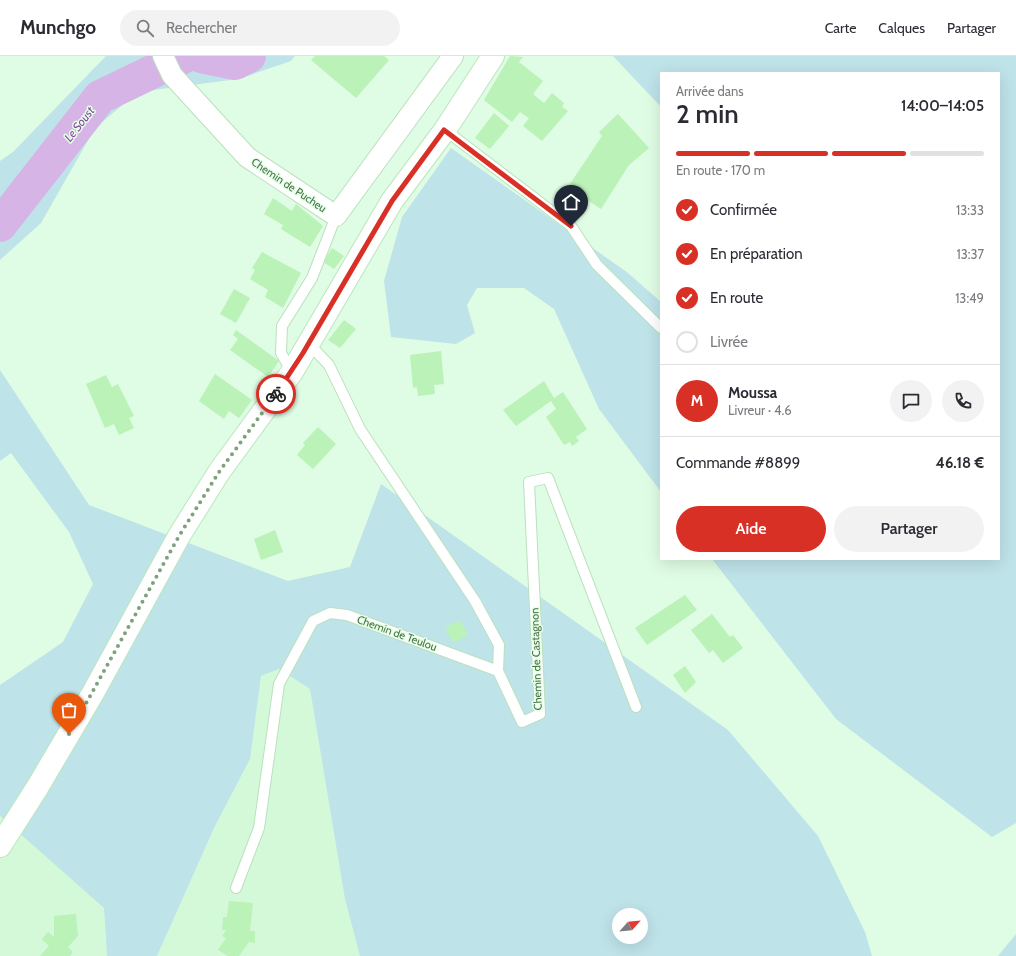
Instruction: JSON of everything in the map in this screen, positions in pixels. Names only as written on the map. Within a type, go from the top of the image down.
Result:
[{"type":"street","name":"Chemin de Pucheu","points":[[163,56],[172,75],[247,157],[336,216],[453,56]]},
{"type":"street","points":[[0,846],[37,788],[89,700],[179,536],[219,472],[292,372],[392,201],[444,130],[493,56]]},
{"type":"lane","points":[[444,130],[571,226],[597,265],[660,327]]},
{"type":"lane","points":[[292,372],[281,353],[282,326],[312,278],[336,216]]},
{"type":"lane","name":"Chemin de Castagnon","points":[[309,344],[329,365],[360,429],[475,601],[499,645],[498,671],[522,722],[540,714],[529,482],[548,478],[636,707]]},
{"type":"lane","name":"Chemin de Teulou","points":[[236,888],[259,828],[279,684],[313,621],[330,613],[347,615],[498,671]]},
{"type":"shaded area","points":[[106,56],[295,56],[291,61],[238,79],[138,92],[95,128],[41,223],[0,260],[0,161],[13,152]]},
{"type":"shaded area","points":[[613,56],[1016,56],[1016,823],[992,837],[836,719],[713,560],[1000,560],[1000,72],[660,72],[660,106]]},
{"type":"shaded area","points":[[451,148],[628,273],[660,301],[660,491],[599,409],[554,309],[524,288],[477,288],[467,305],[475,333],[456,344],[391,337],[384,281],[402,217]]},
{"type":"shaded area","points":[[0,370],[89,505],[288,581],[350,567],[381,484],[728,730],[818,836],[865,932],[872,956],[360,956],[345,899],[310,689],[279,669],[261,676],[250,759],[215,826],[157,956],[107,956],[104,908],[0,816],[0,685],[63,642],[93,584],[69,532],[11,453],[0,461]]},
{"type":"shaded area","points":[[279,669],[310,689],[345,899],[360,956],[157,956],[215,826],[250,759],[261,676]]},
{"type":"shaded area","points":[[0,816],[104,908],[107,956],[0,956]]},
{"type":"shaded area","points":[[1016,934],[1016,956],[998,956]]},
{"type":"building","points":[[315,56],[384,56],[389,60],[356,98],[311,60]]},
{"type":"building","points":[[510,56],[523,57],[519,62],[543,81],[533,94],[544,103],[552,93],[564,103],[562,107],[568,111],[542,141],[523,126],[529,118],[520,112],[512,122],[484,100]]},
{"type":"building","points":[[494,113],[509,126],[490,149],[475,138]]},
{"type":"building","points":[[618,114],[649,148],[629,165],[601,209],[568,187],[602,136],[599,132]]},
{"type":"building","points":[[273,198],[292,211],[296,204],[323,226],[310,247],[281,229],[283,225],[264,214]]},
{"type":"building","points":[[332,248],[344,256],[334,269],[323,262]]},
{"type":"building","points":[[262,252],[301,273],[283,308],[265,297],[268,290],[250,279],[255,270],[252,268]]},
{"type":"building","points":[[234,289],[250,298],[236,323],[220,314]]},
{"type":"building","points":[[344,320],[356,329],[340,348],[328,340]]},
{"type":"building","points":[[236,330],[279,361],[268,377],[230,350],[238,339],[233,335]]},
{"type":"building","points":[[441,351],[444,384],[434,385],[435,394],[418,396],[417,387],[413,388],[410,355]]},
{"type":"building","points":[[215,374],[252,400],[239,418],[229,411],[224,419],[199,401]]},
{"type":"building","points":[[106,375],[112,387],[118,384],[134,416],[129,418],[134,428],[119,435],[114,424],[105,428],[86,384]]},
{"type":"building","points":[[544,381],[554,398],[563,392],[587,429],[576,437],[579,441],[572,446],[570,442],[564,445],[546,417],[556,409],[551,401],[516,426],[503,410]]},
{"type":"building","points":[[318,427],[336,444],[313,469],[297,455],[305,445],[303,443]]},
{"type":"building","points":[[275,530],[283,552],[261,560],[254,539]]},
{"type":"building","points":[[685,595],[697,610],[647,645],[635,628]]},
{"type":"building","points":[[712,614],[730,637],[733,635],[743,648],[723,663],[713,650],[709,653],[691,630]]},
{"type":"building","points":[[460,620],[468,635],[455,642],[452,641],[445,628]]},
{"type":"building","points":[[685,666],[696,682],[685,693],[673,675]]},
{"type":"building","points":[[229,901],[253,903],[250,931],[255,931],[255,943],[249,942],[239,956],[228,956],[218,950],[226,938],[222,936],[226,930],[222,930],[223,917],[227,917]]},
{"type":"building","points":[[76,914],[78,936],[68,947],[73,952],[70,956],[40,956],[49,946],[42,939],[48,932],[54,937],[54,916]]},
{"type":"waterway","name":"Le Soust","points":[[0,225],[100,97],[185,56]]},
{"type":"waterway","name":"Le Soust","points":[[201,56],[235,63],[249,56]]},
{"type":"way so far","points":[[69,734],[179,536],[219,472],[276,394]]},
{"type":"route","points":[[276,394],[292,372],[392,201],[444,130],[571,226]]}]
